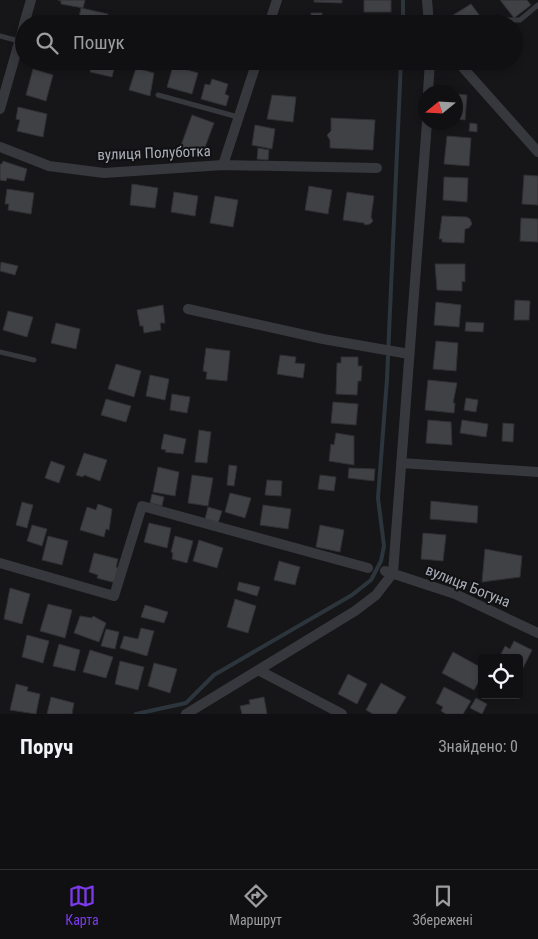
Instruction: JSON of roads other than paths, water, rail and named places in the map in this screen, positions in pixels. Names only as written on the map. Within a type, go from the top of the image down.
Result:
[{"type":"street","points":[[27,15],[31,0]]},
{"type":"street","points":[[273,15],[277,0]]},
{"type":"street","points":[[427,0],[428,15]]},
{"type":"street","points":[[0,109],[15,55]]},
{"type":"street","name":"вулиця Полуботка","points":[[223,166],[254,70]]},
{"type":"street","points":[[428,85],[429,70]]},
{"type":"street","points":[[465,70],[538,152]]},
{"type":"street","points":[[186,714],[260,671],[354,611],[376,595],[389,572],[401,463],[425,130]]},
{"type":"street","name":"вулиця Полуботка","points":[[0,147],[49,166],[104,173],[223,166],[376,168]]},
{"type":"street","points":[[188,309],[323,339],[409,354]]},
{"type":"street","points":[[401,463],[538,472]]},
{"type":"street","points":[[0,563],[114,596],[142,506],[368,568]]},
{"type":"street","name":"вулиця Богуна","points":[[389,572],[455,594],[538,632]]},
{"type":"street","points":[[260,671],[342,714]]},
{"type":"lane","points":[[523,18],[538,5]]},
{"type":"lane","points":[[0,36],[15,40]]},
{"type":"lane","points":[[158,95],[239,117]]},
{"type":"lane","points":[[0,352],[34,360]]},
{"type":"waterway","points":[[403,0],[403,15]]},
{"type":"waterway","points":[[136,714],[186,703],[214,675],[352,595],[371,580],[381,561],[384,546],[378,498],[387,379],[401,70]]}]
